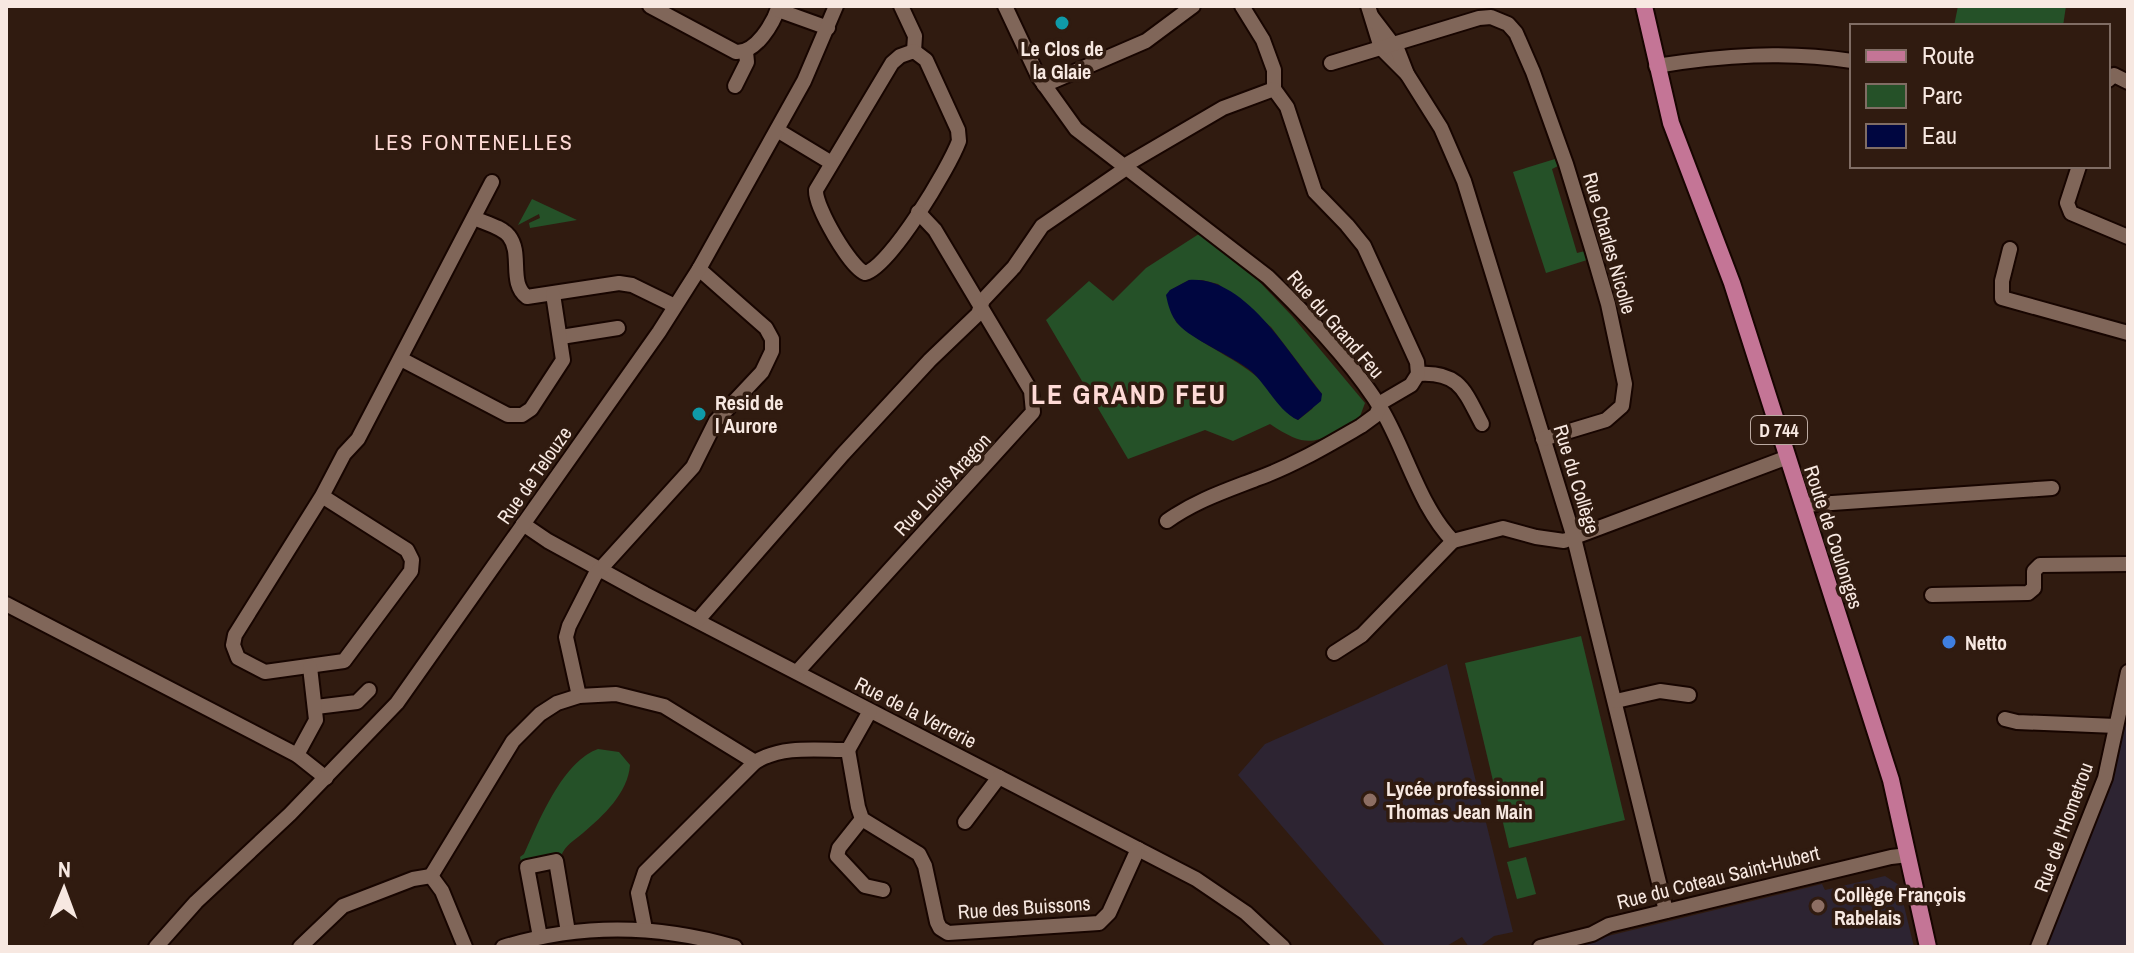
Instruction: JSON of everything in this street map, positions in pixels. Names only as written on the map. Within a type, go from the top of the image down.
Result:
[{"type":"main road","name":"Route de Coulonges","points":[[1644,6],[1656,66],[1678,144],[1732,283],[1891,780],[1928,947]]},
{"type":"street","points":[[650,6],[741,52],[747,62],[735,86]]},
{"type":"street","name":"Rue de Telouze","points":[[156,947],[188,911],[326,778],[397,703],[699,269],[777,130],[836,6]]},
{"type":"street","points":[[901,6],[915,36],[914,51]]},
{"type":"street","name":"Rue du Grand Feu","points":[[1005,6],[1044,85],[1069,122],[1268,277],[1369,391],[1436,522],[1453,541]]},
{"type":"street","points":[[1044,85],[1146,41],[1193,6]]},
{"type":"street","points":[[1167,521],[1184,509],[1235,485],[1256,480],[1319,449],[1376,415],[1382,402],[1411,385],[1418,374],[1417,362],[1364,246],[1315,192],[1287,107],[1274,89],[1274,70],[1263,40],[1242,6]]},
{"type":"street","points":[[741,52],[756,45],[778,8],[828,28]]},
{"type":"street","name":"Rue du Collège","points":[[1370,12],[1387,46],[1403,60],[1407,74],[1441,128],[1464,181],[1574,538],[1666,911]]},
{"type":"street","name":"Rue Charles Nicolle","points":[[1331,63],[1501,13],[1516,33],[1566,164],[1608,304],[1625,384],[1622,406],[1606,420],[1543,439]]},
{"type":"street","points":[[914,51],[926,60],[959,136],[957,147],[894,249],[873,271],[861,272],[816,200],[816,190],[892,63],[914,51]]},
{"type":"street","points":[[1656,66],[1741,54],[1782,53],[1850,61]]},
{"type":"street","points":[[2110,78],[2114,75],[2128,82]]},
{"type":"street","points":[[698,620],[853,442],[978,314],[983,300],[1014,267],[1042,226],[1126,167],[1223,108],[1274,89]]},
{"type":"street","points":[[777,130],[830,162]]},
{"type":"street","points":[[2078,168],[2067,203],[2071,213],[2128,237]]},
{"type":"street","points":[[322,496],[407,550],[411,554],[412,566],[409,575],[349,657],[337,663],[265,672],[238,658],[233,640],[322,496],[344,454],[358,439],[492,182]]},
{"type":"street","name":"Rue Louis Aragon","points":[[797,672],[1030,418],[1034,405],[1031,391],[935,230],[918,212]]},
{"type":"street","points":[[474,218],[509,236],[522,294],[534,297],[619,283],[632,285],[675,306]]},
{"type":"street","points":[[2010,249],[2002,281],[2002,298],[2128,333]]},
{"type":"street","points":[[579,696],[566,637],[600,569],[693,467],[716,421],[768,362],[772,351],[772,339],[766,328],[699,269]]},
{"type":"street","points":[[401,359],[508,415],[517,416],[531,409],[563,360],[553,294]]},
{"type":"street","points":[[561,337],[618,328]]},
{"type":"street","points":[[1418,374],[1438,373],[1456,380],[1482,424]]},
{"type":"street","points":[[1334,653],[1362,635],[1453,541],[1503,528],[1552,540],[1574,538],[1788,457]]},
{"type":"street","points":[[1803,505],[2052,488]]},
{"type":"street","name":"Rue de la Verrerie","points":[[523,524],[600,569],[1214,891],[1253,919],[1283,947]]},
{"type":"street","points":[[1932,595],[2028,593],[2034,588],[2034,571],[2040,565],[2128,564]]},
{"type":"street","points":[[6,604],[297,755],[326,778]]},
{"type":"street","points":[[297,755],[315,724],[316,707],[310,667]]},
{"type":"street","name":"Rue de l'Hometrou","points":[[2038,947],[2101,789],[2128,672]]},
{"type":"street","points":[[316,707],[357,702],[369,690]]},
{"type":"street","points":[[1616,701],[1660,691],[1689,695]]},
{"type":"street","points":[[300,947],[343,906],[413,879],[431,876],[513,741],[540,714],[557,703],[579,696],[616,694],[664,706],[755,762]]},
{"type":"street","points":[[870,711],[848,750],[862,819],[839,848],[837,856],[865,886],[883,890]]},
{"type":"street","points":[[2005,719],[2116,726]]},
{"type":"street","points":[[645,929],[638,893],[645,872],[755,762],[789,750],[848,750]]},
{"type":"street","points":[[965,822],[999,777]]},
{"type":"street","name":"Rue des Buissons","points":[[862,819],[919,854],[925,866],[937,922],[948,933],[1099,923],[1109,913],[1138,849]]},
{"type":"street","name":"Rue du Coteau Saint-Hubert","points":[[1540,947],[1592,934],[1609,925],[1836,869],[1908,855]]},
{"type":"street","points":[[540,937],[527,867],[556,861],[568,932]]},
{"type":"street","points":[[431,876],[442,891],[465,947]]},
{"type":"street","name":"Rue de Telouze","points":[[147,947],[175,919],[188,911]]},
{"type":"street","points":[[503,947],[568,932],[645,929],[735,947]]},
{"type":"street","points":[[584,930],[588,947]]},
{"type":"shaded area","name":"Lycée professionnel Thomas Jean Main","points":[[1447,664],[1513,932],[1494,936],[1479,947],[1469,947],[1462,937],[1445,947],[1386,947],[1238,775],[1265,744]]},
{"type":"shaded area","points":[[2128,693],[2128,947],[2042,947]]},
{"type":"shaded area","name":"Collège François Rabelais","points":[[1885,876],[1899,885],[1914,947],[1580,947],[1579,943],[1822,884],[1825,890]]},
{"type":"green space","points":[[1958,6],[2066,6],[2063,24],[1954,24]]},
{"type":"green space","points":[[1555,159],[1558,166],[1552,169],[1577,253],[1585,251],[1587,260],[1546,273],[1513,172]]},
{"type":"green space","points":[[532,199],[577,220],[530,228],[529,223],[540,218],[539,214],[518,225]]},
{"type":"green space","points":[[1202,232],[1236,257],[1292,316],[1365,403],[1359,419],[1324,437],[1306,441],[1270,424],[1233,441],[1205,430],[1128,459],[1046,320],[1089,281],[1113,301],[1146,268]],"holes":[[[1189,280],[1218,284],[1271,327],[1322,394],[1312,409],[1298,420],[1254,374],[1197,339],[1176,322],[1169,291]]]},
{"type":"green space","points":[[1581,636],[1625,820],[1509,848],[1465,663]]},
{"type":"green space","points":[[598,749],[619,752],[630,765],[620,794],[561,856],[522,866],[520,857],[553,794],[573,766]]},
{"type":"green space","points":[[1526,857],[1536,894],[1517,899],[1507,862]]},
{"type":"water","points":[[1189,280],[1210,282],[1248,304],[1281,340],[1322,394],[1321,401],[1298,420],[1284,411],[1251,371],[1184,330],[1173,318],[1166,295]]},
{"type":"place","name":"Le Clos de la Glaie","points":[[1062,23]]},
{"type":"place","name":"Resid de l Aurore","points":[[699,414]]},
{"type":"place","name":"Netto","points":[[1949,642]]},
{"type":"place","name":"Lycée professionnel Thomas Jean Main","points":[[1370,800]]},
{"type":"place","name":"Collège François Rabelais","points":[[1818,906]]},
{"type":"district","name":"LES FONTENELLES","points":[[474,142]]},
{"type":"district","name":"LE GRAND FEU","points":[[1129,394]]}]
